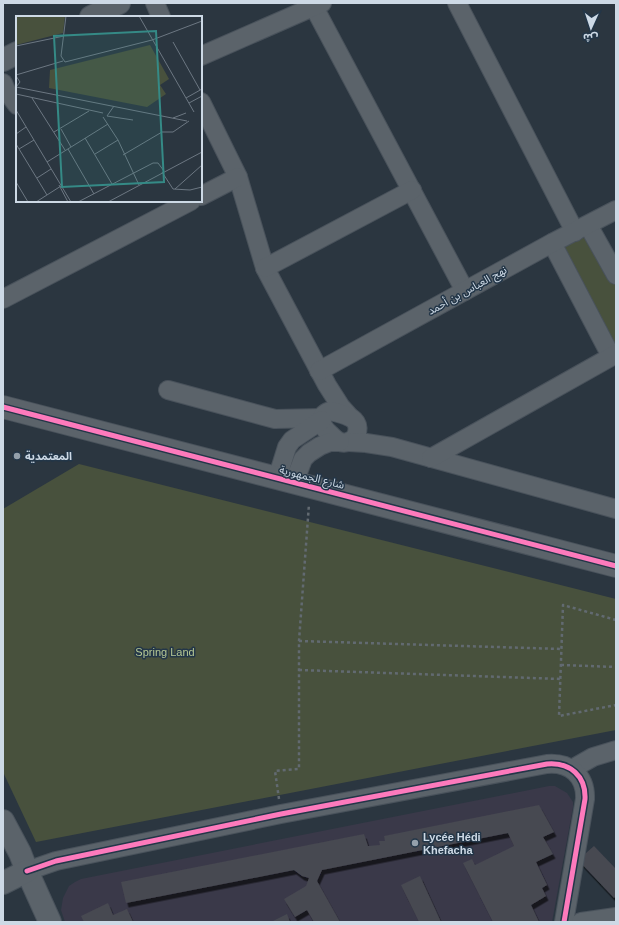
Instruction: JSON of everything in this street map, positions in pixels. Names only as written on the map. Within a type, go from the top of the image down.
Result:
[{"type":"street","points":[[92,16],[119,3]]},
{"type":"street","points":[[155,3],[161,16]]},
{"type":"street","points":[[457,3],[582,228],[616,275]]},
{"type":"street","points":[[202,56],[318,5],[465,291]]},
{"type":"street","points":[[3,83],[16,104]]},
{"type":"street","points":[[202,104],[238,177],[264,268],[323,378],[341,407],[353,420],[368,433],[392,447]]},
{"type":"street","points":[[202,195],[238,177]]},
{"type":"street","points":[[264,268],[412,190]]},
{"type":"street","points":[[3,299],[189,202]]},
{"type":"street","name":"نهج العباس بن أحمد","points":[[323,378],[465,291],[616,210]]},
{"type":"street","points":[[431,458],[613,355],[552,243]]},
{"type":"street","points":[[294,483],[287,448],[292,440],[322,418],[327,412],[334,412],[353,420],[358,428],[358,432],[353,440],[344,442],[336,440],[325,429],[322,423],[322,418],[327,406],[328,397],[323,378]]},
{"type":"street","points":[[168,390],[275,419],[322,418]]},
{"type":"street","name":"شارع الجمهورية","points":[[3,407],[616,566]]},
{"type":"street","points":[[294,483],[303,459],[320,446],[330,442],[366,443],[392,447],[616,509]]},
{"type":"street","points":[[572,769],[594,757],[616,750]]},
{"type":"street","points":[[3,882],[56,861],[280,814],[547,764],[558,764],[572,769],[577,774],[583,783],[585,794],[564,922]]},
{"type":"street","points":[[3,820],[20,853],[50,922]]},
{"type":"street","points":[[581,922],[616,917]]},
{"type":"path","points":[[280,814],[275,771],[299,769],[300,641],[294,483]]},
{"type":"path","points":[[616,620],[563,605],[559,716],[616,705]]},
{"type":"path","points":[[300,641],[562,649]]},
{"type":"path","points":[[561,664],[616,666]]},
{"type":"path","points":[[299,670],[560,679]]},
{"type":"shaded area","name":"Lycée Hédi Khefacha","points":[[555,786],[567,793],[573,802],[552,922],[65,922],[61,910],[63,898],[69,886],[81,879]]},
{"type":"green space","points":[[588,220],[616,273],[616,342],[609,346],[553,238]]},
{"type":"green space","name":"Spring Land","points":[[79,464],[616,599],[616,730],[36,842],[3,772],[3,509]]},
{"type":"building","points":[[539,805],[554,832],[543,837],[553,854],[536,862],[547,885],[542,888],[546,896],[531,905],[539,922],[493,922],[463,863],[472,859],[475,865],[514,846],[508,833],[322,870],[317,881],[340,922],[314,922],[307,910],[295,917],[284,899],[306,886],[309,878],[302,876],[294,870],[126,903],[121,882],[364,834],[368,846],[380,845],[379,841],[385,841],[384,836]]},
{"type":"building","points":[[594,846],[616,869],[616,896],[614,898],[578,860]]},
{"type":"building","points":[[420,876],[441,922],[419,922],[401,885]]},
{"type":"building","points":[[108,903],[113,915],[127,909],[133,922],[84,922],[81,916]]},
{"type":"building","points":[[287,914],[290,922],[273,921]]},
{"type":"cycle path","points":[[3,407],[616,566]]},
{"type":"cycle path","points":[[27,871],[56,861],[281,814],[547,764],[555,764],[563,765],[575,772],[583,784],[585,791],[585,799],[564,922]]},
{"type":"place","name":"المعتمدية","points":[[17,456]]},
{"type":"place","name":"Lycée Hédi Khefacha","points":[[415,843]]}]
